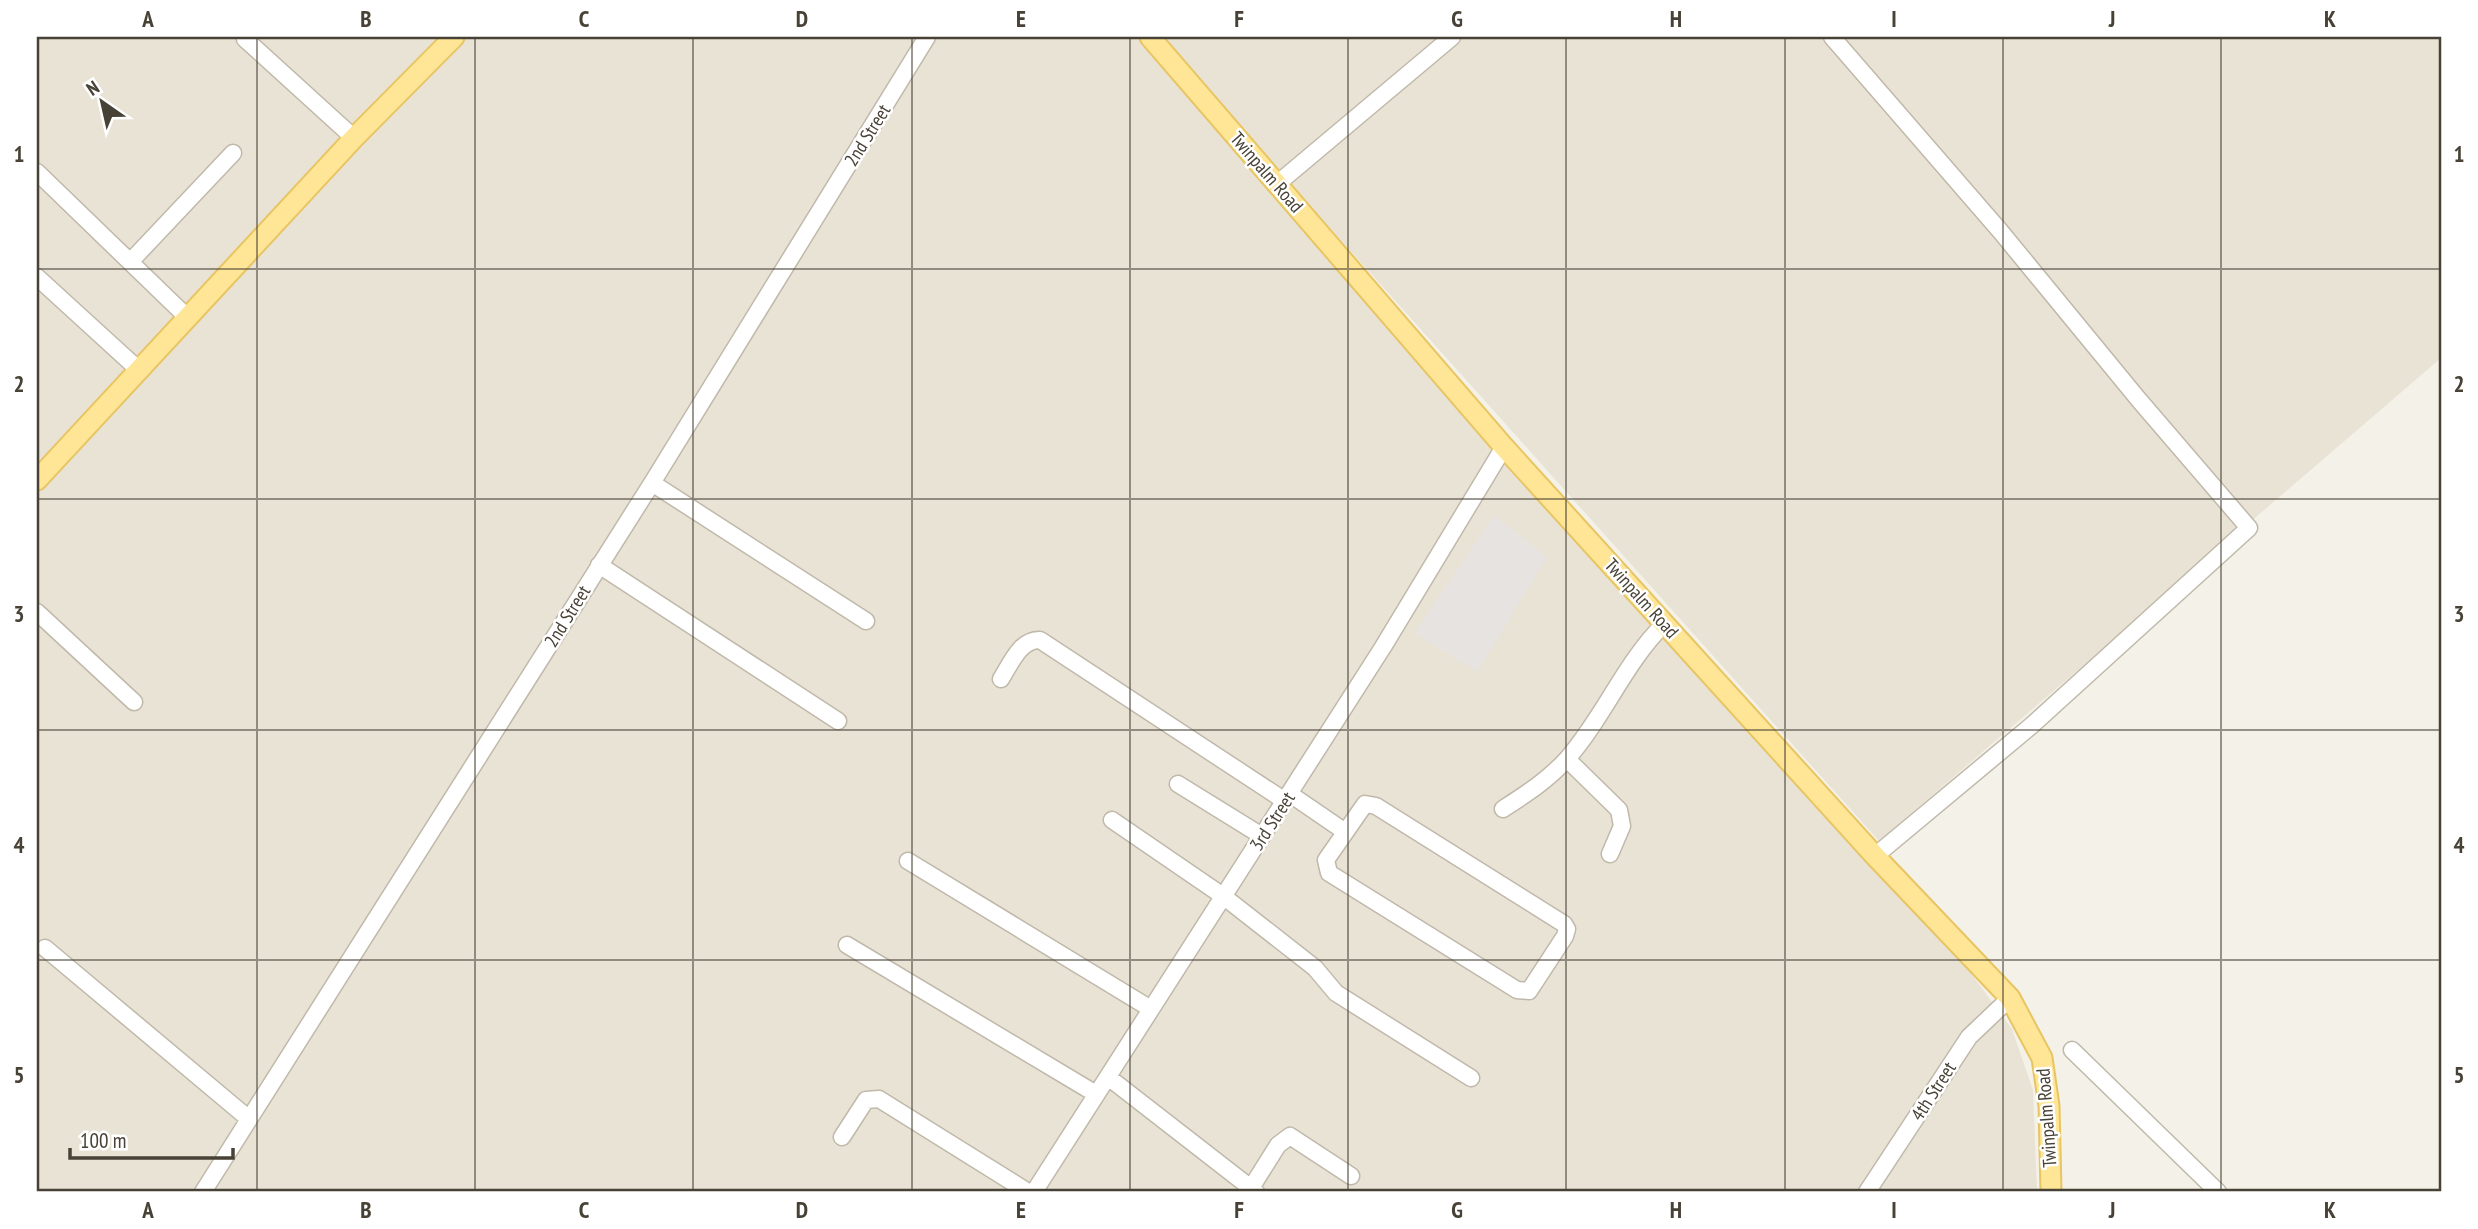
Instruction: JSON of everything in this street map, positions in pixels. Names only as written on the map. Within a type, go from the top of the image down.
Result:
[{"type":"main road","points":[[37,480],[354,138],[454,37]]},
{"type":"main road","name":"Twinpalm Road","points":[[1150,37],[1504,447],[1875,856],[2010,998],[2042,1058],[2049,1106],[2051,1192]]},
{"type":"street","points":[[1277,184],[1452,37]]},
{"type":"street","points":[[1832,37],[2001,232],[2139,400],[2249,528],[2031,726],[1875,856]]},
{"type":"street","points":[[245,38],[354,138]]},
{"type":"street","name":"2nd Street","points":[[203,1192],[652,483],[919,40]]},
{"type":"street","points":[[130,261],[233,153]]},
{"type":"street","points":[[37,172],[188,318]]},
{"type":"street","points":[[37,277],[140,371]]},
{"type":"street","name":"3rd Street","points":[[1034,1192],[1287,797],[1504,447]]},
{"type":"street","points":[[652,483],[866,621]]},
{"type":"street","points":[[599,565],[838,721]]},
{"type":"street","points":[[37,612],[134,702]]},
{"type":"street","points":[[1503,809],[1547,780],[1567,759],[1646,642],[1665,623]]},
{"type":"street","points":[[1000,680],[1021,648],[1033,640],[1040,640],[1344,831]]},
{"type":"street","points":[[1567,759],[1619,810],[1622,826],[1610,854]]},
{"type":"street","points":[[1178,784],[1262,836]]},
{"type":"street","points":[[1371,804],[1564,924],[1567,929],[1565,936],[1529,990],[1517,990],[1329,873],[1326,860],[1344,831],[1358,810],[1371,804]]},
{"type":"street","points":[[1112,820],[1223,896],[1315,968],[1336,993],[1471,1078]]},
{"type":"street","points":[[908,861],[1151,1009]]},
{"type":"street","points":[[847,945],[1096,1094]]},
{"type":"street","points":[[45,948],[249,1119]]},
{"type":"street","name":"4th Street","points":[[1867,1192],[1969,1037],[2010,998]]},
{"type":"street","points":[[2072,1050],[2218,1192]]},
{"type":"street","points":[[1108,1077],[1254,1190],[1278,1145],[1290,1136],[1351,1177]]},
{"type":"street","points":[[842,1137],[866,1100],[879,1099],[1028,1192]]},
{"type":"shaded area","points":[[37,37],[1139,37],[1443,390],[1947,941],[2012,1029],[2033,1090],[2037,1192],[37,1192]]},
{"type":"shaded area","points":[[1159,37],[2441,37],[2441,358],[1879,841]]},
{"type":"shaded area","points":[[1494,515],[1547,557],[1477,672],[1415,633]]}]
